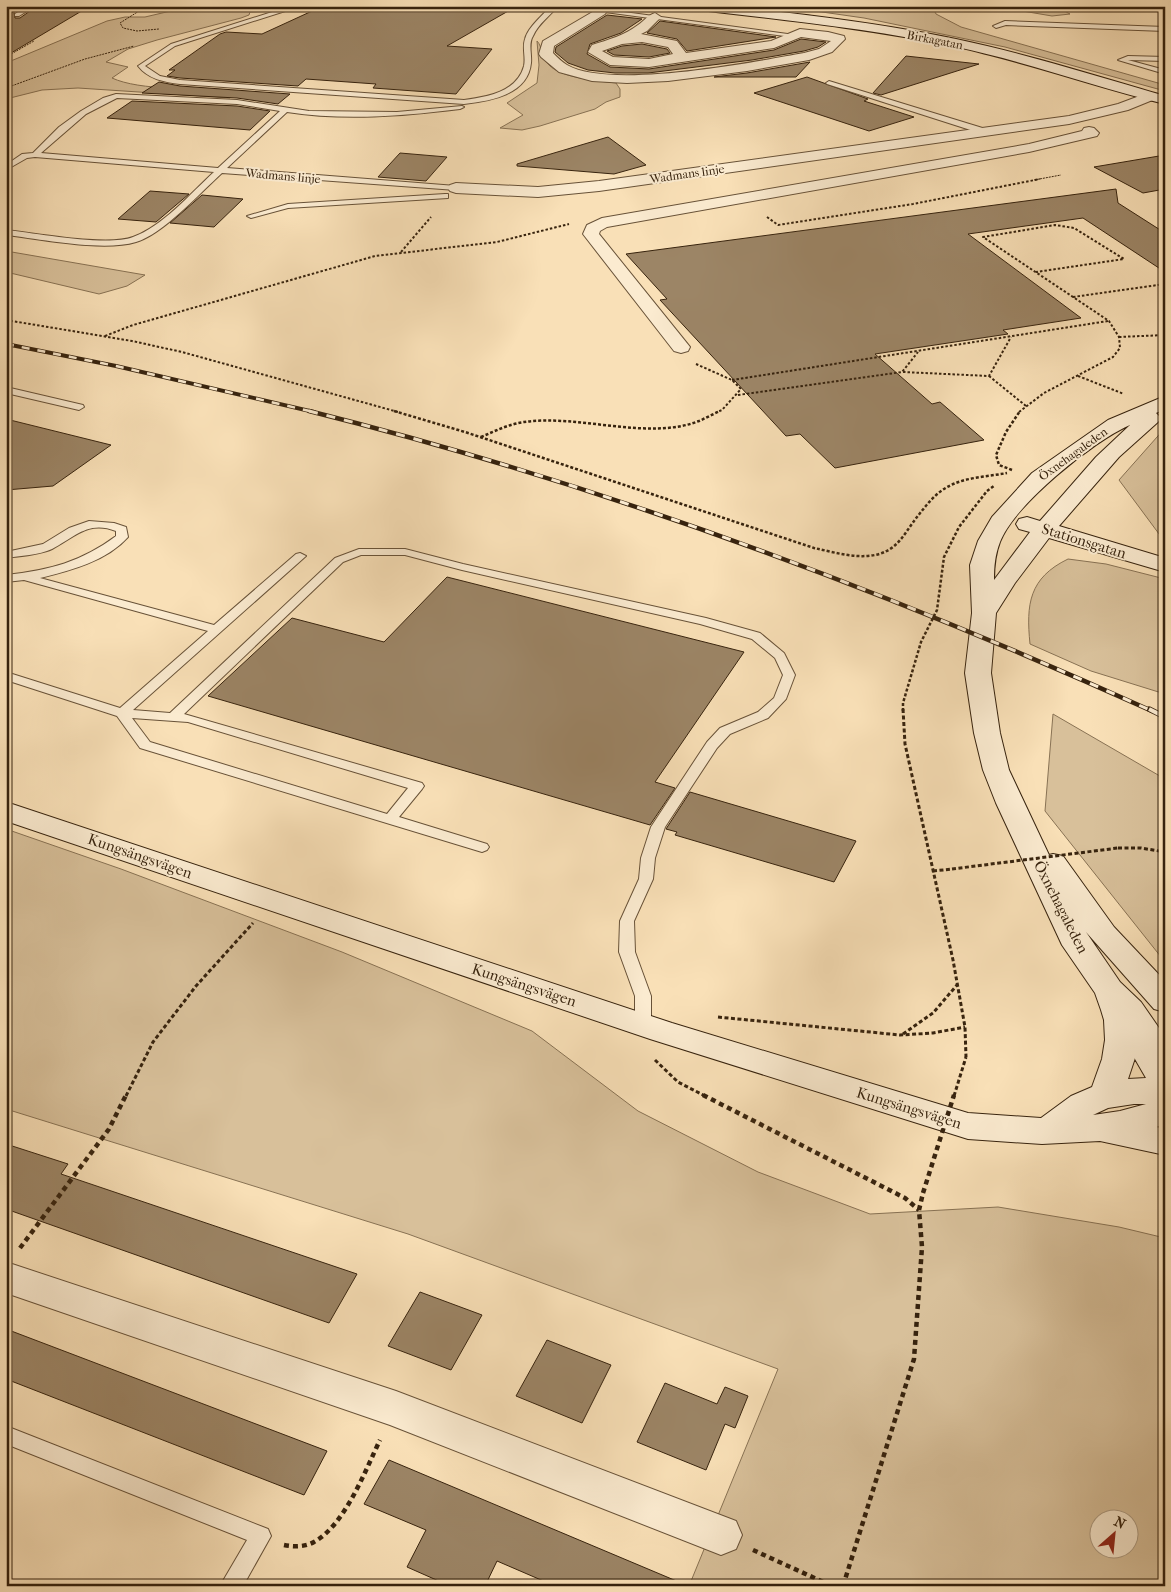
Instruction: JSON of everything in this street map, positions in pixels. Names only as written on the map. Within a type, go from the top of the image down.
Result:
[{"type":"street","name":"Birkagatan","points":[[700,6],[874,29],[954,43],[992,51],[1165,100]]},
{"type":"street","points":[[601,11],[548,44],[546,54],[550,60],[568,70],[596,76],[649,79],[676,77],[804,57],[821,53],[834,46],[839,39],[808,33],[792,35],[784,41],[774,44],[649,63],[610,61],[596,52],[597,48],[620,40],[643,28],[655,17]]},
{"type":"street","points":[[620,40],[642,38],[672,44],[680,55],[672,60]]},
{"type":"street","name":"Wadmans linje","points":[[449,195],[567,190],[986,132],[1069,120],[1123,106],[1150,96]]},
{"type":"street","points":[[681,347],[591,234],[592,228],[602,222],[1029,148],[1092,133],[1069,120]]},
{"type":"street","name":"Öxnehagaleden","points":[[1165,402],[1115,424],[1078,448],[1040,478],[1003,517],[989,541],[982,565],[984,614],[978,673],[987,733],[996,770],[1010,803],[1077,945],[1109,990],[1130,1010],[1143,1028],[1151,1059],[1165,1083]]},
{"type":"street","name":"Öxnehagaleden","points":[[984,614],[1003,582],[1044,528],[1098,466],[1134,431],[1165,408]]},
{"type":"street","name":"Stationsgatan","points":[[1003,517],[1165,565]]},
{"type":"street","name":"Öxnehagaleden","points":[[1010,803],[1103,934],[1165,1002]]},
{"type":"street","name":"Kungsängsvägen","points":[[6,811],[642,1025],[968,1126],[1012,1131],[1048,1131],[1101,1112],[1133,1092],[1165,1093]]},
{"type":"street","points":[[1101,1112],[1121,1050],[1120,1020],[1109,990]]},
{"type":"street","name":"Kungsängsvägen","points":[[1101,1112],[1137,1120],[1165,1110]]},
{"type":"street","name":"Kungsängsvägen","points":[[1101,1112],[1165,1142]]},
{"type":"street","points":[[10,1272],[396,1409],[721,1535]]},
{"type":"lane","points":[[17,15],[32,6]]},
{"type":"lane","points":[[298,6],[174,45],[141,66],[146,72],[163,79],[194,83],[464,102],[492,98]]},
{"type":"lane","points":[[285,110],[340,114],[397,114],[449,109],[503,94],[520,81],[527,67],[528,37],[556,6]]},
{"type":"lane","points":[[563,6],[792,35]]},
{"type":"lane","points":[[996,26],[1005,23],[1165,29]]},
{"type":"lane","points":[[1165,59],[1128,58],[1121,60],[1165,72]]},
{"type":"lane","points":[[829,83],[986,132]]},
{"type":"lane","name":"Wadmans linje","points":[[35,155],[52,138],[97,103],[116,96],[237,102],[285,110]]},
{"type":"lane","name":"Wadmans linje","points":[[6,232],[101,243],[134,240],[152,230],[175,212],[218,170],[285,110]]},
{"type":"lane","name":"Wadmans linje","points":[[6,168],[25,156],[35,155],[337,181],[449,195]]},
{"type":"lane","points":[[251,216],[288,206],[449,195]]},
{"type":"lane","points":[[6,390],[79,408]]},
{"type":"lane","points":[[6,555],[35,551],[47,547],[73,530],[89,524],[114,526],[122,529],[122,537],[109,547],[79,564],[6,580]]},
{"type":"lane","points":[[173,717],[244,652],[322,574],[339,560],[359,552],[383,550],[405,552],[462,567],[702,621],[756,636],[780,656],[789,675],[780,699],[763,715],[725,731],[702,759],[658,827],[648,858],[646,879],[627,921],[627,952],[642,996],[642,1025]]},
{"type":"lane","points":[[122,713],[300,556]]},
{"type":"lane","points":[[25,577],[217,630]]},
{"type":"lane","points":[[6,676],[122,713],[189,718],[417,786],[390,819]]},
{"type":"lane","points":[[122,713],[145,745],[482,847]]},
{"type":"lane","points":[[6,1435],[261,1536],[231,1586]]},
{"type":"path","points":[[147,6],[120,23],[123,28],[137,31],[160,29]]},
{"type":"path","points":[[6,57],[34,41]]},
{"type":"path","points":[[6,88],[85,59],[136,45]]},
{"type":"path","points":[[743,198],[778,225],[913,204],[1061,175]]},
{"type":"path","points":[[400,253],[449,195]]},
{"type":"path","points":[[104,336],[133,325],[375,256],[497,242],[523,237],[562,224],[602,222]]},
{"type":"path","points":[[6,320],[104,336],[182,352],[481,437],[814,548],[845,555],[874,556],[889,549],[896,543],[929,501],[945,488],[966,480],[1015,471],[999,465],[996,455],[1006,432],[1020,410],[1044,393],[1113,357],[1120,348],[1119,337],[1109,321],[983,237],[1055,225],[1074,228],[1124,259],[1036,272]]},
{"type":"path","points":[[1073,297],[1165,284]]},
{"type":"path","points":[[732,380],[1109,321]]},
{"type":"path","points":[[1119,337],[1165,335]]},
{"type":"path","points":[[989,376],[1011,336]]},
{"type":"path","points":[[481,437],[504,426],[526,422],[560,422],[645,428],[691,424],[709,418],[734,400],[741,389],[732,380],[698,366],[686,356],[681,347]]},
{"type":"path","points":[[902,372],[918,351]]},
{"type":"path","points":[[738,395],[902,372],[989,376],[1026,406]]},
{"type":"path","points":[[1078,376],[1127,396]]},
{"type":"path","points":[[933,871],[1118,848],[1141,848],[1165,852]]},
{"type":"path","points":[[10,1272],[109,1129],[153,1042],[196,986],[257,919]]},
{"type":"path","points":[[900,1035],[917,1027],[938,1010],[957,985]]},
{"type":"path","points":[[716,1017],[900,1035],[933,1033],[965,1027]]},
{"type":"path","points":[[843,1586],[914,1358],[922,1248],[919,1210],[966,1058]]},
{"type":"path","points":[[653,1059],[678,1082],[754,1123],[905,1198],[919,1210]]},
{"type":"path","points":[[261,1536],[292,1547],[315,1542],[336,1522],[396,1409]]},
{"type":"path","points":[[721,1535],[832,1586]]},
{"type":"shaded area","points":[[192,6],[290,6],[276,11],[250,12],[249,15],[241,18],[128,49],[106,62],[128,67],[112,78],[153,87],[230,90],[230,98],[78,88],[42,90],[6,99],[6,63],[107,21],[125,17],[145,17]]},
{"type":"shaded area","points":[[780,6],[938,6],[936,14],[961,27],[1165,85],[1165,91],[1005,47],[864,18]]},
{"type":"shaded area","points":[[993,6],[1055,6],[1070,14],[1052,16]]},
{"type":"shaded area","points":[[537,41],[549,65],[571,76],[616,83],[620,89],[620,97],[606,102],[595,109],[540,126],[522,130],[500,128],[523,115],[507,103],[537,83],[539,65]]},
{"type":"shaded area","points":[[6,251],[145,275],[127,286],[99,294],[6,272]]},
{"type":"shaded area","points":[[1165,428],[1165,542],[1119,480]]},
{"type":"shaded area","points":[[1068,559],[1106,564],[1165,579],[1165,694],[1091,671],[1030,644],[1029,617],[1033,594],[1045,575],[1055,566]]},
{"type":"shaded area","points":[[1053,714],[1165,779],[1165,962],[1045,811]]},
{"type":"shaded area","points":[[6,829],[121,869],[342,952],[532,1031],[638,1111],[758,1172],[870,1214],[998,1207],[1119,1227],[1165,1238],[1165,1586],[689,1586],[778,1369],[408,1234],[6,1109]]},
{"type":"building","points":[[6,6],[23,6],[14,12],[15,18],[20,18],[37,6],[90,6],[6,56]]},
{"type":"building","points":[[323,6],[517,6],[447,46],[492,49],[456,94],[373,88],[376,84],[306,79],[298,86],[167,76],[175,70],[169,70],[220,34],[226,32],[262,34]]},
{"type":"building","points":[[607,15],[642,19],[621,33],[590,44],[587,54],[610,67],[649,69],[774,50],[801,39],[826,42],[818,47],[804,51],[752,60],[648,73],[615,73],[588,70],[568,63],[555,52],[556,47]]},
{"type":"building","points":[[660,21],[776,37],[687,51],[677,39],[647,33]]},
{"type":"building","points":[[642,44],[667,49],[670,53],[649,57],[614,55],[607,51],[622,46]]},
{"type":"building","points":[[906,56],[979,64],[881,95],[873,93]]},
{"type":"building","points":[[810,62],[796,77],[714,77],[747,73]]},
{"type":"building","points":[[807,77],[868,99],[864,101],[914,117],[869,131],[754,93]]},
{"type":"building","points":[[159,82],[180,86],[290,94],[278,104],[237,98],[142,93]]},
{"type":"building","points":[[132,101],[237,106],[270,111],[250,130],[107,118]]},
{"type":"building","points":[[608,137],[646,165],[614,174],[517,166],[517,164]]},
{"type":"building","points":[[400,153],[447,157],[426,181],[378,177]]},
{"type":"building","points":[[1165,155],[1165,189],[1143,193],[1094,167]]},
{"type":"building","points":[[1116,189],[1118,203],[1165,233],[1165,272],[1083,218],[968,234],[1081,318],[1003,330],[1008,334],[875,354],[932,404],[940,402],[984,440],[835,468],[800,434],[786,436],[660,300],[667,299],[626,254]]},
{"type":"building","points":[[150,191],[189,194],[156,222],[118,219]]},
{"type":"building","points":[[202,195],[243,199],[214,227],[170,223]]},
{"type":"building","points":[[6,419],[111,445],[53,486],[6,490]]},
{"type":"building","points":[[447,577],[744,652],[655,782],[675,788],[650,825],[208,696],[292,618],[384,642]]},
{"type":"building","points":[[690,792],[856,841],[834,882],[675,835],[677,832],[666,829]]},
{"type":"building","points":[[6,1144],[68,1164],[61,1174],[357,1274],[329,1323],[6,1209]]},
{"type":"building","points":[[420,1292],[482,1315],[451,1370],[388,1346]]},
{"type":"building","points":[[6,1329],[327,1451],[304,1495],[6,1379]]},
{"type":"building","points":[[547,1340],[611,1365],[582,1423],[516,1396]]},
{"type":"building","points":[[665,1383],[717,1404],[725,1387],[748,1396],[735,1428],[725,1424],[706,1470],[637,1442]]},
{"type":"building","points":[[389,1460],[686,1586],[555,1586],[497,1561],[485,1586],[450,1586],[407,1567],[426,1530],[364,1504]]},
{"type":"railway","points":[[6,344],[116,366],[314,412]]},
{"type":"railway","points":[[309,411],[524,471],[631,505],[737,542],[946,622],[1152,711]]},
{"type":"railway","points":[[1149,709],[1165,717]]}]
